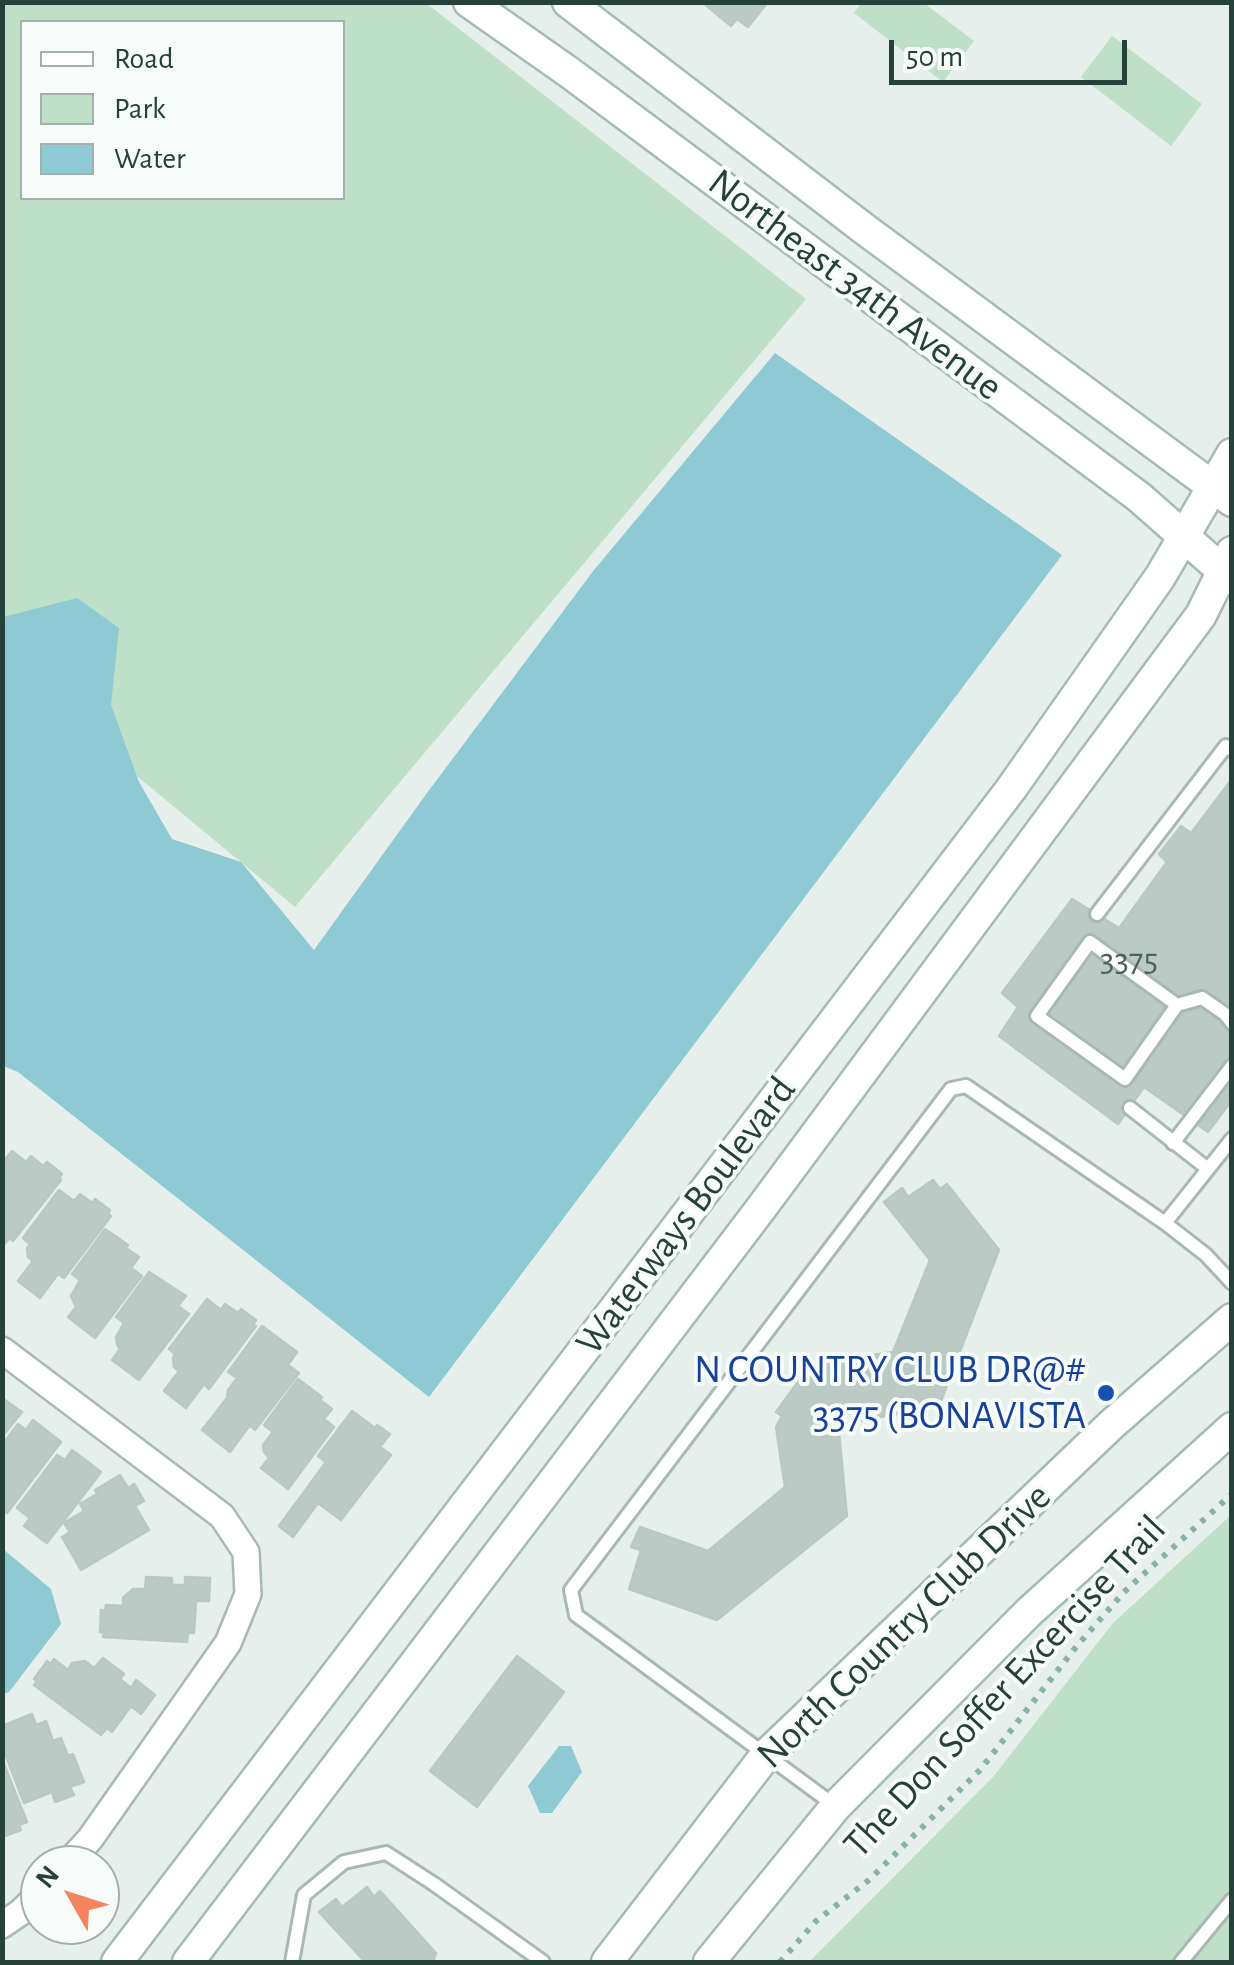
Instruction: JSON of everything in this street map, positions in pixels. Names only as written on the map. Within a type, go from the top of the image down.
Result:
[{"type":"street","name":"Northeast 34th Avenue","points":[[468,2],[570,73],[1228,567]]},
{"type":"street","name":"Northeast 34th Avenue","points":[[568,2],[863,228],[1222,493]]},
{"type":"street","name":"Waterways Boulevard","points":[[117,1962],[1011,789],[1160,577],[1184,536],[1222,493],[1232,454]]},
{"type":"street","name":"Waterways Boulevard","points":[[188,1962],[758,1212],[1201,615],[1228,567]]},
{"type":"street","name":"North Country Club Drive","points":[[607,1962],[766,1755],[1112,1425],[1232,1319]]},
{"type":"street","points":[[2,1350],[222,1516],[246,1552],[248,1594],[228,1643],[84,1845]]},
{"type":"street","name":"North Country Club Drive","points":[[709,1962],[836,1806],[1029,1612],[1232,1428]]},
{"type":"lane","points":[[1096,914],[1226,746],[1232,750]]},
{"type":"lane","points":[[1178,1005],[1090,942],[1037,1016],[1124,1079],[1178,1005],[1202,998],[1232,1024]]},
{"type":"lane","points":[[1174,1144],[1232,1066]]},
{"type":"lane","points":[[836,1806],[576,1615],[571,1590],[950,1088],[966,1086],[1165,1224],[1206,1255],[1232,1283]]},
{"type":"lane","points":[[1130,1108],[1208,1169]]},
{"type":"lane","points":[[1165,1224],[1232,1139]]},
{"type":"lane","points":[[292,1962],[304,1895],[344,1862],[386,1853],[543,1962]]},
{"type":"lane","points":[[1180,1962],[1232,1900]]},
{"type":"path","name":"The Don Soffer Excercise Trail","points":[[780,1962],[816,1921],[870,1880],[980,1770],[1076,1646],[1124,1592],[1232,1494]]},
{"type":"green space","points":[[862,2],[924,3],[974,41],[943,82],[854,13]]},
{"type":"green space","points":[[2,3],[426,3],[806,299],[295,907],[3,665]]},
{"type":"green space","points":[[1112,36],[1202,104],[1171,146],[1081,77]]},
{"type":"green space","points":[[1231,1515],[1231,1962],[809,1962],[993,1777],[1113,1623]]},
{"type":"water","points":[[775,353],[1062,555],[429,1397],[18,1072],[3,1066],[3,617],[77,598],[119,628],[111,705],[139,782],[172,839],[241,862],[314,950],[594,570]]},
{"type":"water","points":[[3,1549],[51,1589],[61,1624],[9,1692],[3,1694]]},
{"type":"water","points":[[559,1746],[571,1746],[582,1772],[552,1813],[540,1813],[528,1786]]},
{"type":"building","points":[[702,2],[768,2],[748,27],[737,19],[731,26]]},
{"type":"building","points":[[1232,779],[1232,1100],[1208,1132],[1144,1087],[1118,1124],[999,1036],[1018,1007],[1002,993],[1072,899],[1119,928],[1167,862],[1159,854],[1181,826],[1191,833]]},
{"type":"building","points":[[12,1151],[26,1162],[31,1156],[43,1166],[47,1162],[62,1174],[13,1241],[10,1238],[2,1246],[2,1163]]},
{"type":"building","points":[[933,1180],[940,1189],[947,1184],[999,1250],[939,1406],[859,1421],[857,1412],[843,1414],[842,1407],[829,1407],[819,1426],[822,1437],[839,1433],[847,1516],[717,1620],[629,1589],[641,1550],[631,1547],[640,1527],[708,1551],[785,1487],[776,1427],[782,1416],[776,1412],[803,1375],[811,1378],[822,1362],[893,1352],[930,1260],[884,1202],[902,1188],[908,1197]]},
{"type":"building","points":[[59,1190],[74,1201],[80,1194],[92,1203],[95,1199],[110,1210],[111,1216],[64,1278],[58,1274],[40,1298],[18,1281],[33,1261],[28,1257],[30,1244],[23,1238]]},
{"type":"building","points":[[105,1229],[139,1257],[131,1268],[142,1276],[95,1338],[68,1317],[76,1307],[71,1296],[80,1280],[72,1274]]},
{"type":"building","points":[[149,1272],[186,1296],[178,1306],[189,1314],[139,1380],[112,1360],[120,1349],[116,1337],[124,1323],[116,1317]]},
{"type":"building","points":[[207,1299],[221,1310],[225,1304],[238,1313],[241,1309],[256,1320],[256,1326],[209,1389],[204,1384],[186,1408],[164,1391],[179,1371],[174,1367],[175,1354],[169,1349]]},
{"type":"building","points":[[262,1326],[297,1352],[288,1365],[299,1373],[255,1430],[250,1425],[230,1452],[202,1430],[237,1378],[228,1372]]},
{"type":"building","points":[[298,1379],[332,1409],[324,1419],[334,1427],[288,1489],[261,1468],[269,1458],[263,1445],[273,1432],[264,1425]]},
{"type":"building","points":[[2,1398],[22,1412],[2,1437]]},
{"type":"building","points":[[352,1411],[390,1434],[380,1447],[391,1455],[341,1520],[318,1503],[293,1537],[279,1526],[326,1462],[318,1456]]},
{"type":"building","points":[[33,1420],[61,1442],[7,1513],[2,1509],[2,1445],[18,1424],[26,1430]]},
{"type":"building","points":[[72,1450],[101,1472],[47,1543],[24,1526],[30,1518],[17,1508],[57,1455],[65,1460]]},
{"type":"building","points":[[120,1475],[128,1488],[134,1484],[144,1501],[135,1506],[149,1530],[81,1570],[62,1537],[70,1532],[64,1523],[84,1511],[80,1504],[97,1494],[95,1490]]},
{"type":"building","points":[[146,1577],[172,1578],[172,1585],[185,1585],[185,1577],[210,1578],[209,1601],[196,1601],[194,1633],[188,1633],[187,1642],[103,1637],[101,1610],[105,1611],[106,1605],[123,1606],[123,1598],[133,1589],[145,1589]]},
{"type":"building","points":[[517,1656],[564,1692],[477,1807],[430,1771]]},
{"type":"building","points":[[103,1658],[124,1674],[120,1679],[131,1688],[136,1680],[155,1695],[141,1714],[131,1706],[112,1732],[107,1728],[101,1735],[34,1685],[34,1679],[47,1661],[51,1664],[54,1659],[68,1670],[72,1663],[85,1661],[94,1668]]},
{"type":"building","points":[[32,1714],[36,1725],[46,1721],[53,1741],[61,1738],[68,1756],[73,1754],[84,1782],[70,1787],[74,1795],[55,1802],[52,1792],[24,1803],[2,1746],[2,1726]]},
{"type":"building","points":[[2,1759],[27,1822],[19,1825],[21,1830],[2,1837]]},
{"type":"building","points":[[367,1887],[374,1897],[380,1891],[436,1953],[433,1962],[365,1962],[319,1912],[336,1899],[342,1907]]},
{"type":"place","name":"N COUNTRY CLUB DR@# 3375 (BONAVISTA","points":[[1106,1393]]}]
